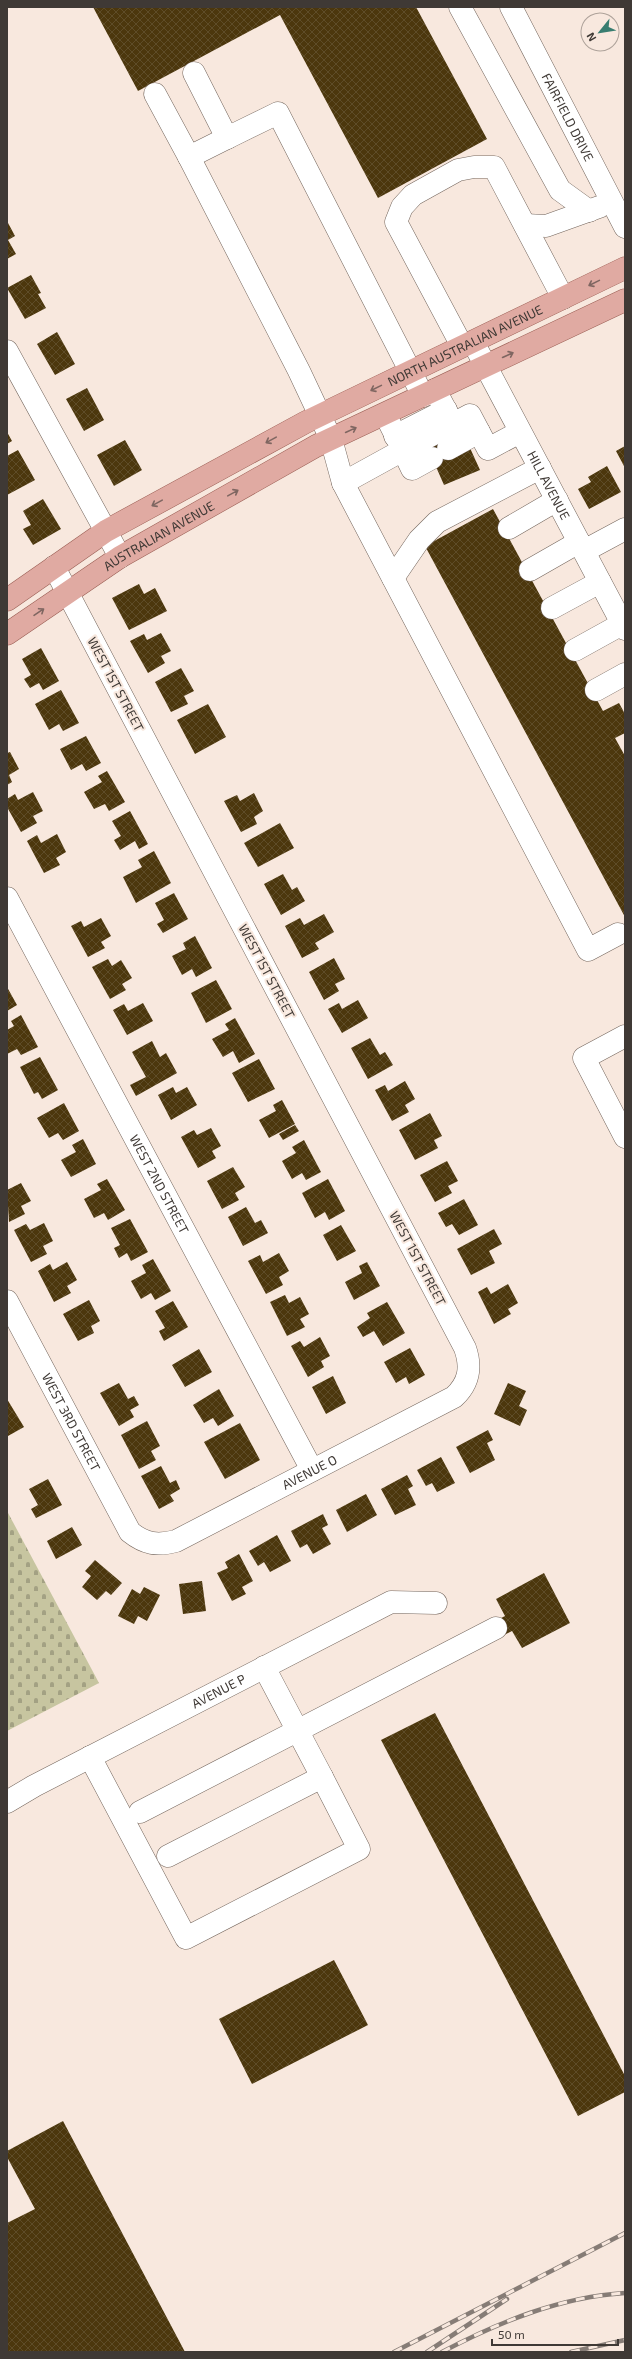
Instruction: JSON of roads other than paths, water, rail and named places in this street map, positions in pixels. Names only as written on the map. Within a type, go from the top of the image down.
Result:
[{"type":"main road","name":"NORTH AUSTRALIAN AVENUE","points":[[312,418],[625,268]]},
{"type":"main road","name":"NORTH AUSTRALIAN AVENUE","points":[[323,443],[625,300]]},
{"type":"main road","points":[[7,600],[106,531],[312,418]]},
{"type":"main road","name":"AUSTRALIAN AVENUE","points":[[7,634],[120,557],[323,443]]},
{"type":"street","points":[[460,7],[560,190],[589,211]]},
{"type":"street","name":"FAIRFIELD DRIVE","points":[[511,7],[625,227]]},
{"type":"street","points":[[194,73],[227,138]]},
{"type":"street","points":[[155,94],[232,235],[323,443],[343,483],[588,950],[618,934]]},
{"type":"street","points":[[189,157],[278,113],[411,371],[449,417]]},
{"type":"street","name":"HILL AVENUE","points":[[525,225],[494,167],[474,167],[458,170],[413,195],[402,207],[396,222],[468,344],[486,366],[624,626]]},
{"type":"street","points":[[525,225],[546,226],[612,202]]},
{"type":"street","points":[[525,225],[563,298]]},
{"type":"street","points":[[7,351],[120,557]]},
{"type":"street","points":[[385,414],[412,469],[479,432]]},
{"type":"street","points":[[343,483],[399,443],[449,417],[470,415],[488,449],[520,432]]},
{"type":"street","points":[[393,578],[420,540],[437,522],[540,468]]},
{"type":"street","points":[[509,528],[557,500]]},
{"type":"street","points":[[530,570],[625,529]]},
{"type":"street","name":"WEST 1ST STREET","points":[[54,567],[465,1348],[469,1360],[468,1378]]},
{"type":"street","points":[[552,608],[600,582]]},
{"type":"street","points":[[574,650],[624,626]]},
{"type":"street","points":[[596,690],[625,674]]},
{"type":"street","name":"WEST 2ND STREET","points":[[7,898],[312,1470]]},
{"type":"street","points":[[624,1133],[584,1058],[625,1036]]},
{"type":"street","name":"WEST 3RD STREET","points":[[7,1301],[130,1532],[139,1540]]},
{"type":"street","name":"AVENUE O","points":[[139,1540],[152,1544],[164,1544],[176,1541],[454,1397],[468,1378]]},
{"type":"street","name":"AVENUE P","points":[[7,1802],[90,1757],[391,1602],[436,1603]]},
{"type":"street","points":[[140,1812],[298,1732],[496,1628]]},
{"type":"street","points":[[90,1757],[186,1938],[358,1849],[264,1667]]},
{"type":"street","points":[[168,1856],[322,1777]]},
{"type":"railway","points":[[394,2352],[625,2233]]},
{"type":"railway","points":[[442,2352],[508,2321],[530,2313],[577,2300],[601,2295],[625,2293]]},
{"type":"railway","points":[[427,2352],[507,2299]]},
{"type":"railway","points":[[571,2352],[625,2340]]}]
